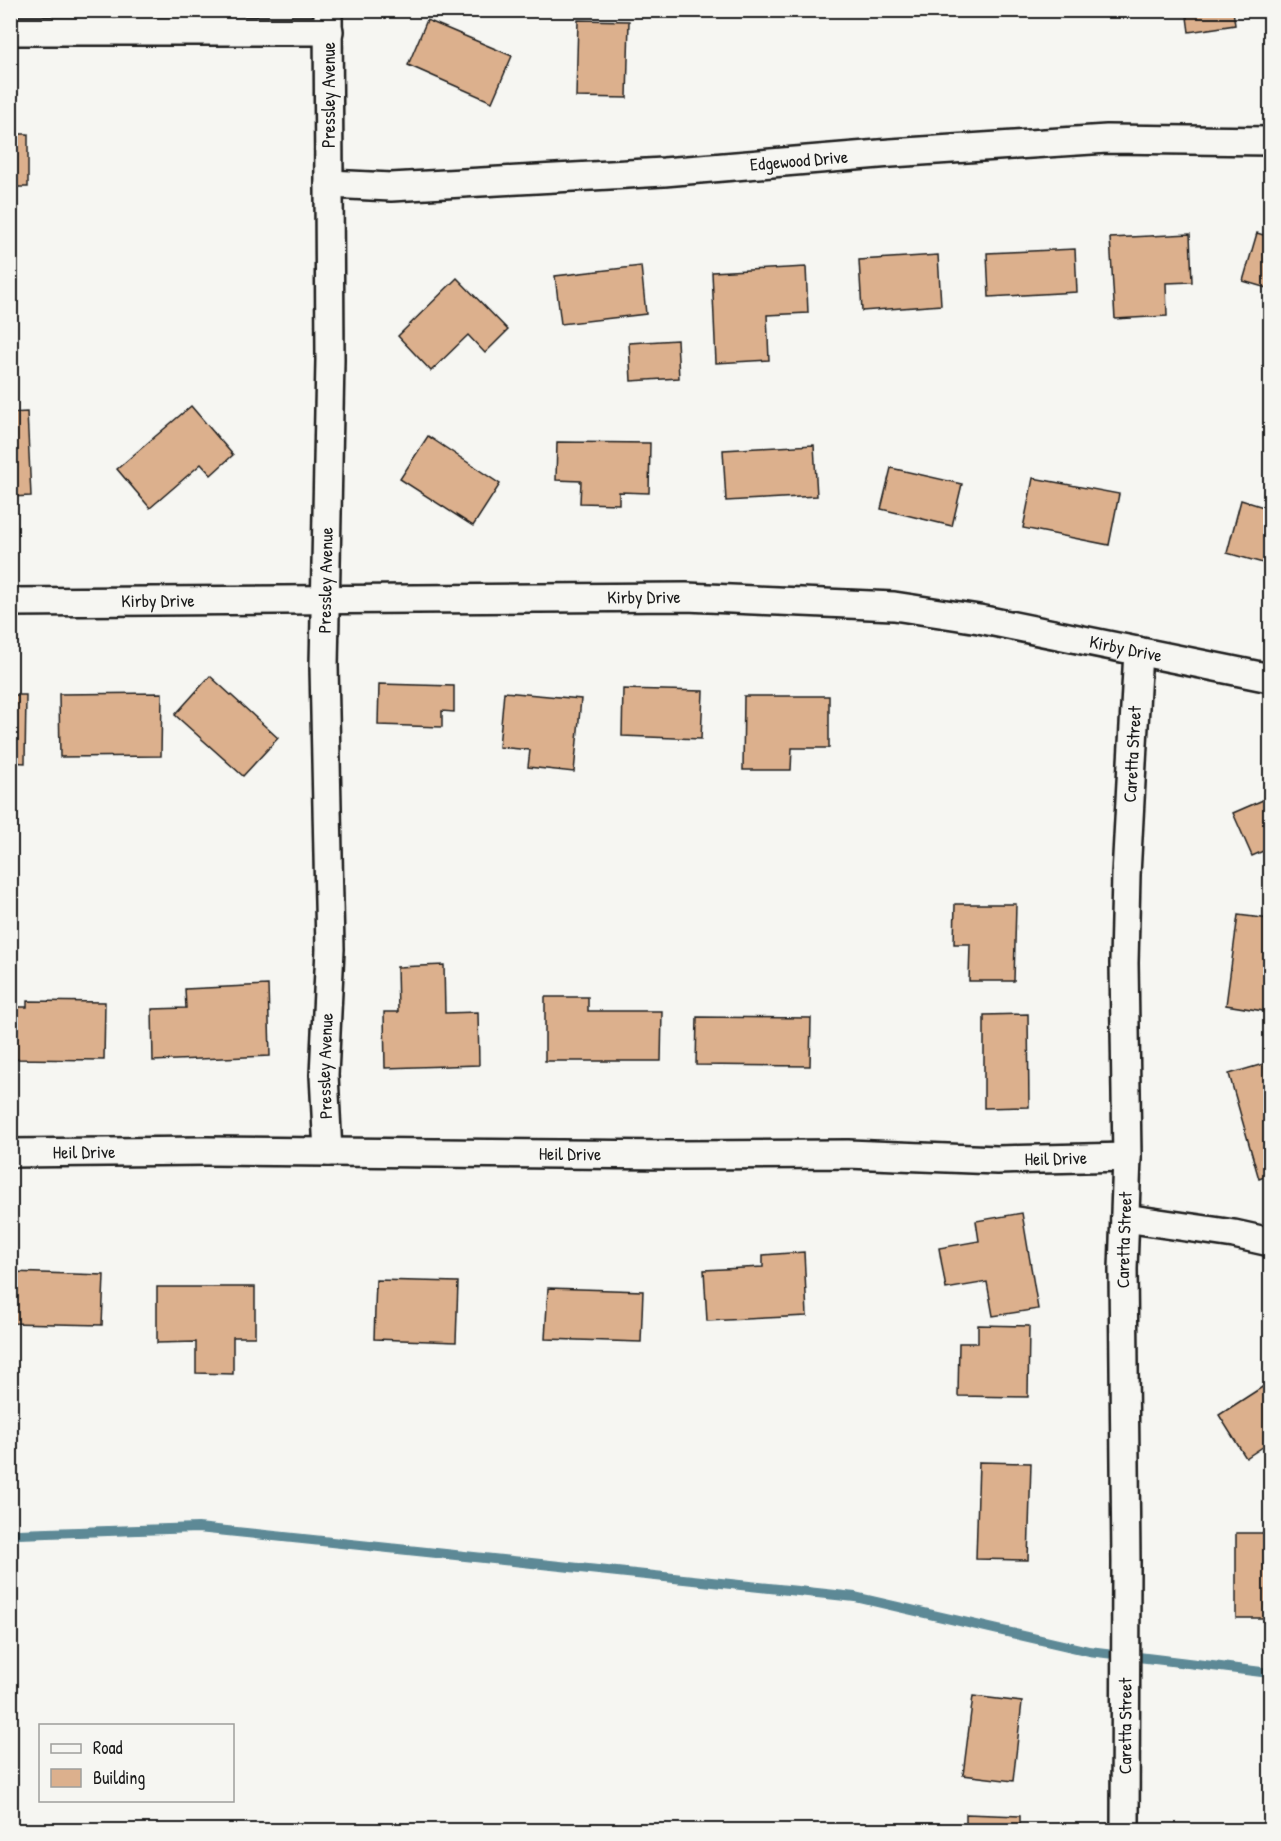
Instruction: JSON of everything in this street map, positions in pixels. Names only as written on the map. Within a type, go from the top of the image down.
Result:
[{"type":"street","points":[[10,31],[328,21]]},
{"type":"street","name":"Pressley Avenue","points":[[328,21],[330,360],[324,666],[330,949],[324,1075],[328,1152]]},
{"type":"street","name":"Edgewood Drive","points":[[329,184],[391,187],[663,172],[891,153],[1107,139],[1270,141]]},
{"type":"street","name":"Kirby Drive","points":[[10,602],[686,597],[894,606],[979,619],[1270,678]]},
{"type":"street","name":"Caretta Street","points":[[1125,1830],[1126,1562],[1123,1269],[1127,1157],[1124,963],[1126,875],[1138,651]]},
{"type":"street","name":"Heil Drive","points":[[10,1153],[206,1150],[678,1155],[848,1154],[997,1160],[1127,1157]]},
{"type":"street","points":[[1125,1218],[1234,1234],[1270,1242]]},
{"type":"building","points":[[1186,10],[1233,10],[1235,25],[1189,32]]},
{"type":"building","points":[[427,20],[512,56],[492,102],[408,65]]},
{"type":"building","points":[[578,20],[629,21],[627,98],[576,97]]},
{"type":"building","points":[[10,134],[28,134],[28,187],[10,187]]},
{"type":"building","points":[[1257,233],[1270,237],[1270,289],[1243,281]]},
{"type":"building","points":[[1190,234],[1192,282],[1166,283],[1167,316],[1115,319],[1110,238]]},
{"type":"building","points":[[1075,249],[1077,292],[989,297],[987,253]]},
{"type":"building","points":[[938,255],[941,305],[862,311],[859,260]]},
{"type":"building","points":[[641,266],[646,314],[561,324],[555,276]]},
{"type":"building","points":[[806,267],[808,313],[767,315],[769,360],[716,363],[712,272]]},
{"type":"building","points":[[457,278],[508,330],[485,353],[468,335],[431,371],[398,336]]},
{"type":"building","points":[[677,340],[679,378],[631,381],[629,343]]},
{"type":"building","points":[[191,406],[233,455],[211,475],[201,464],[150,508],[117,469]]},
{"type":"building","points":[[27,412],[31,496],[10,497],[10,413]]},
{"type":"building","points":[[428,436],[500,484],[473,526],[400,479]]},
{"type":"building","points":[[557,442],[650,443],[649,493],[619,492],[619,504],[580,503],[581,481],[556,480]]},
{"type":"building","points":[[814,445],[817,496],[726,501],[723,450]]},
{"type":"building","points":[[891,468],[962,484],[952,526],[881,509]]},
{"type":"building","points":[[1033,478],[1119,494],[1109,545],[1023,528]]},
{"type":"building","points":[[1241,500],[1270,509],[1270,565],[1227,553]]},
{"type":"building","points":[[210,676],[278,738],[243,776],[175,715]]},
{"type":"building","points":[[379,684],[454,686],[454,712],[442,711],[442,727],[378,725]]},
{"type":"building","points":[[623,689],[703,691],[701,739],[622,736]]},
{"type":"building","points":[[504,692],[581,699],[574,772],[528,767],[530,750],[499,747]]},
{"type":"building","points":[[162,693],[161,756],[60,757],[59,694]]},
{"type":"building","points":[[10,695],[26,695],[25,763],[10,762]]},
{"type":"building","points":[[744,696],[829,696],[829,748],[792,748],[791,770],[743,770]]},
{"type":"building","points":[[1270,797],[1270,848],[1252,856],[1233,813]]},
{"type":"building","points":[[955,904],[1016,904],[1014,981],[969,981],[970,944],[954,944]]},
{"type":"building","points":[[1238,915],[1270,919],[1270,1012],[1226,1005]]},
{"type":"building","points":[[444,965],[445,1013],[478,1012],[479,1065],[385,1068],[384,1012],[398,1012],[397,967]]},
{"type":"building","points":[[268,985],[270,1056],[153,1061],[152,1009],[186,1008],[185,989]]},
{"type":"building","points":[[545,997],[588,997],[588,1011],[662,1011],[661,1061],[545,1061]]},
{"type":"building","points":[[27,1001],[105,1002],[104,1060],[10,1059],[10,1007],[27,1007]]},
{"type":"building","points":[[1028,1014],[1029,1107],[984,1108],[984,1015]]},
{"type":"building","points":[[697,1017],[811,1018],[810,1066],[696,1065]]},
{"type":"building","points":[[1270,1062],[1270,1175],[1259,1179],[1229,1074]]},
{"type":"building","points":[[1022,1213],[1038,1309],[993,1316],[987,1282],[946,1289],[939,1248],[979,1241],[976,1221]]},
{"type":"building","points":[[804,1252],[807,1316],[707,1321],[704,1270],[763,1267],[763,1255]]},
{"type":"building","points":[[10,1272],[104,1275],[102,1325],[10,1323]]},
{"type":"building","points":[[376,1280],[458,1282],[456,1342],[374,1339]]},
{"type":"building","points":[[157,1287],[255,1287],[255,1337],[233,1337],[233,1374],[196,1373],[196,1342],[157,1343]]},
{"type":"building","points":[[548,1288],[643,1291],[641,1342],[545,1339]]},
{"type":"building","points":[[978,1325],[1029,1326],[1028,1397],[958,1396],[959,1343],[978,1343]]},
{"type":"building","points":[[1270,1382],[1270,1442],[1246,1458],[1219,1415]]},
{"type":"building","points":[[979,1462],[1031,1463],[1028,1560],[976,1559]]},
{"type":"building","points":[[1236,1533],[1270,1533],[1270,1618],[1236,1618]]},
{"type":"building","points":[[973,1696],[1022,1702],[1013,1781],[963,1775]]},
{"type":"building","points":[[966,1814],[1020,1816],[1020,1830],[966,1830]]},
{"type":"waterway","points":[[10,1532],[18,1534],[198,1528],[855,1597],[1089,1651],[1270,1673]]}]
